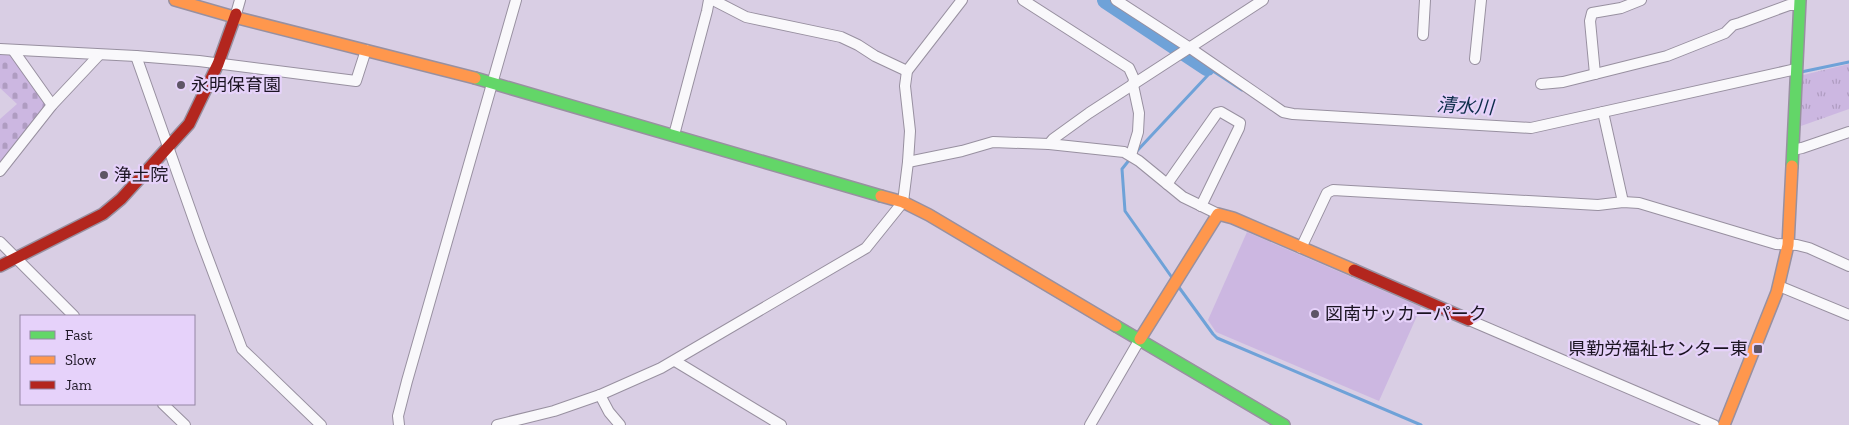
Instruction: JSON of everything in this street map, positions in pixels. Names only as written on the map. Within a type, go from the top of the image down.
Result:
[{"type":"street","points":[[175,0],[492,82],[903,202],[929,215],[1284,425]]},
{"type":"street","points":[[0,266],[103,214],[121,199],[189,124],[218,64],[240,0]]},
{"type":"street","points":[[399,425],[398,416],[407,381],[516,0]]},
{"type":"street","points":[[674,135],[709,0]]},
{"type":"street","points":[[713,0],[746,16],[841,37],[907,71]]},
{"type":"street","points":[[497,425],[554,410],[600,395],[675,361],[866,248],[903,202],[910,126],[906,86],[907,71],[962,0]]},
{"type":"street","points":[[1023,0],[1129,68],[1138,104],[1139,123],[1131,155]]},
{"type":"street","points":[[1116,0],[1186,50],[1283,112],[1293,114],[1531,128],[1796,69]]},
{"type":"street","points":[[1049,144],[1053,139],[1090,113],[1263,0]]},
{"type":"street","points":[[1423,35],[1425,0]]},
{"type":"street","points":[[1475,59],[1481,0]]},
{"type":"street","points":[[1592,0],[1596,11]]},
{"type":"street","points":[[1595,74],[1590,21],[1592,12],[1621,8],[1641,0]]},
{"type":"street","points":[[1541,84],[1563,82],[1667,56],[1725,33],[1740,23],[1800,2],[1788,245],[1779,286],[1724,425]]},
{"type":"street","points":[[0,49],[199,61],[356,81],[366,50]]},
{"type":"street","points":[[13,50],[52,105]]},
{"type":"street","points":[[0,171],[52,105],[98,55]]},
{"type":"street","points":[[136,56],[242,349],[322,425]]},
{"type":"street","points":[[1167,184],[1217,113],[1222,112],[1240,123],[1201,206]]},
{"type":"street","points":[[1603,112],[1623,202]]},
{"type":"street","points":[[1793,150],[1849,132]]},
{"type":"street","points":[[908,162],[962,151],[993,142],[1049,144],[1124,152],[1131,155],[1184,197],[1218,214],[1233,218],[1714,425]]},
{"type":"street","points":[[1300,248],[1327,193],[1333,190],[1598,205],[1623,202],[1639,204],[1776,244],[1809,248],[1849,266]]},
{"type":"street","points":[[1090,425],[1140,339],[1218,214]]},
{"type":"street","points":[[0,242],[73,315]]},
{"type":"street","points":[[1779,286],[1849,315]]},
{"type":"street","points":[[675,361],[781,425]]},
{"type":"street","points":[[600,395],[609,412],[620,425]]},
{"type":"street","points":[[164,405],[185,425]]},
{"type":"green space","points":[[0,55],[10,55],[15,59],[46,103],[46,107],[0,167],[0,119],[17,104],[0,88]]},
{"type":"green space","points":[[1849,64],[1849,109],[1801,126],[1803,75]]},
{"type":"green space","name":"図南サッカーパーク","points":[[1247,232],[1421,307],[1379,401],[1216,332],[1208,320]]},
{"type":"waterway","name":"清水川","points":[[1106,0],[1207,67]]},
{"type":"waterway","name":"清水川","points":[[1801,72],[1849,62]]},
{"type":"waterway","name":"清水川","points":[[1207,67],[1242,90]]},
{"type":"waterway","points":[[1136,152],[1208,75],[1207,67]]},
{"type":"waterway","points":[[1130,159],[1122,169],[1125,211],[1173,279]]},
{"type":"waterway","points":[[1178,286],[1217,338],[1421,425]]},
{"type":"traffic: fast","points":[[1792,166],[1800,0]]},
{"type":"traffic: fast","points":[[475,78],[881,196]]},
{"type":"traffic: fast","points":[[1116,326],[1284,425]]},
{"type":"traffic: slow","points":[[175,0],[234,17],[475,78]]},
{"type":"traffic: slow","points":[[1724,425],[1777,292],[1788,245],[1792,166]]},
{"type":"traffic: slow","points":[[881,196],[903,202],[929,215],[1116,326]]},
{"type":"traffic: slow","points":[[1140,339],[1218,214],[1233,218],[1354,270]]},
{"type":"traffic: jam","points":[[0,266],[103,214],[121,199],[189,124],[218,64],[236,14]]},
{"type":"traffic: jam","points":[[1354,270],[1469,320]]},
{"type":"place","name":"永明保育園","points":[[181,85]]},
{"type":"place","name":"浄土院","points":[[104,175]]},
{"type":"place","name":"図南サッカーパーク","points":[[1315,314]]},
{"type":"place","name":"県勤労福祉センター東","points":[[1758,349]]}]
